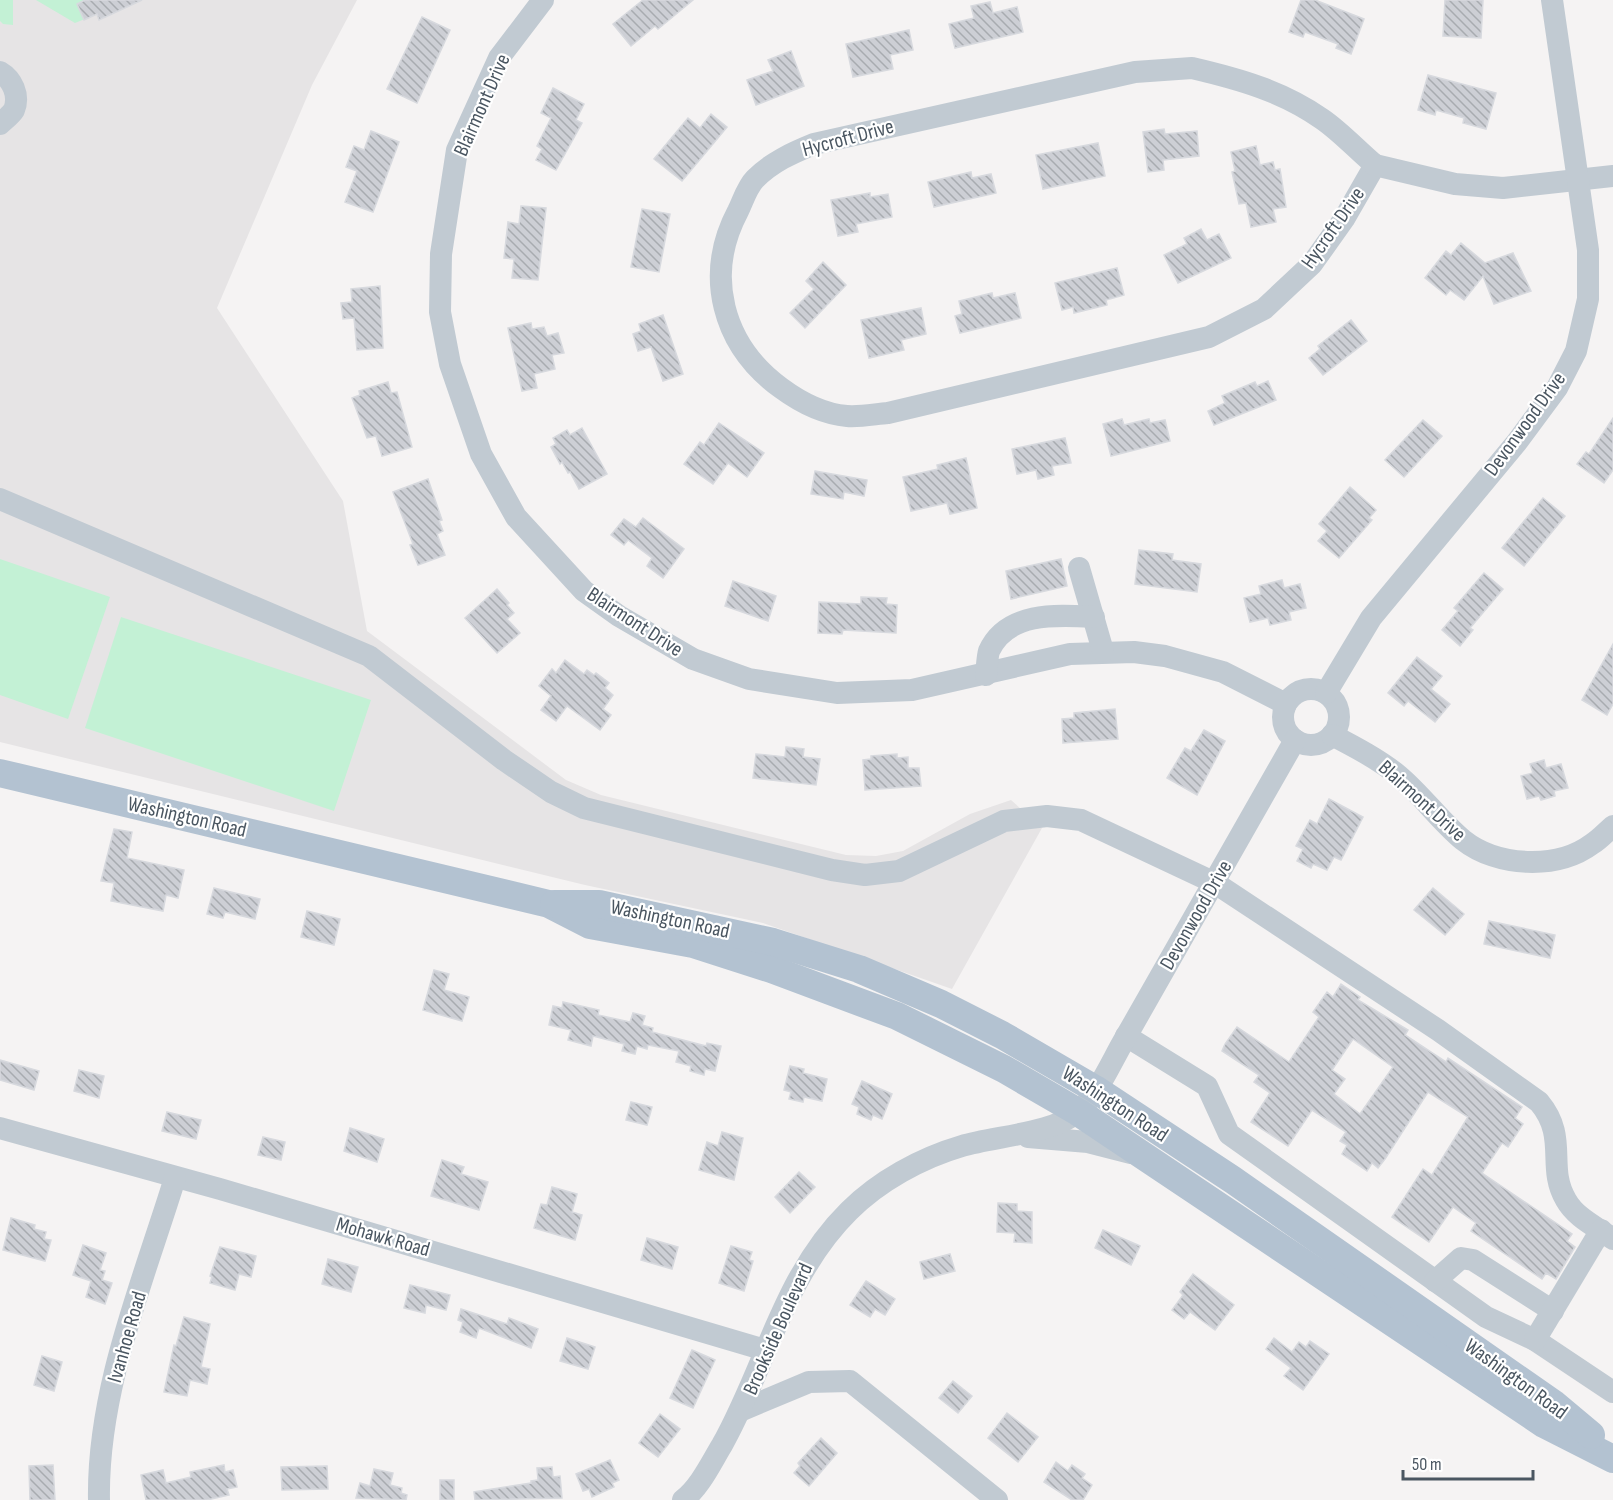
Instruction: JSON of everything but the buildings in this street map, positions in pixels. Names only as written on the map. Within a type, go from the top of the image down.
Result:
[{"type":"main road","name":"Washington Road","points":[[0,773],[549,904],[599,904],[694,923],[773,942],[859,969],[992,1029],[1095,1089],[1233,1180],[1544,1397],[1613,1454]]},
{"type":"main road","name":"Washington Road","points":[[549,904],[590,925],[682,941],[771,969],[897,1016],[986,1059],[1078,1112],[1544,1424],[1613,1459]]},
{"type":"street","name":"Blairmont Drive","points":[[543,0],[500,58],[458,150],[441,254],[440,312],[450,364],[480,454],[516,517],[584,591],[693,659],[749,679],[837,693],[912,690],[986,675],[1070,654],[1103,651],[1165,656],[1196,663],[1223,672],[1286,704]]},
{"type":"street","name":"Devonwood Drive","points":[[1326,693],[1356,641],[1388,594],[1517,442],[1557,388],[1576,351],[1588,299],[1588,250],[1551,0]]},
{"type":"street","name":"Hycroft Drive","points":[[1375,165],[1344,219],[1312,264],[1264,309],[1209,337],[888,413],[847,416],[822,411],[795,399],[769,380],[739,345],[723,307],[720,266],[722,248],[732,221],[754,180],[780,159],[814,144],[1135,72],[1192,68],[1244,80],[1291,99],[1324,120],[1375,165],[1455,184],[1503,188],[1613,176]]},
{"type":"street","points":[[0,72],[8,76],[16,93],[14,111],[0,124]]},
{"type":"street","points":[[0,499],[369,656],[513,766],[551,792],[585,808],[820,868],[865,875],[899,871],[1004,821],[1059,816],[1101,827],[1215,883],[1438,1030],[1539,1102],[1551,1116],[1556,1135],[1557,1171],[1566,1201],[1581,1217],[1607,1234],[1535,1340]]},
{"type":"street","points":[[1079,568],[1103,651]]},
{"type":"street","points":[[986,675],[989,652],[1001,635],[1023,620],[1059,615],[1094,617]]},
{"type":"street","points":[[1317,689],[1326,693],[1337,708],[1338,717],[1332,735],[1318,744],[1311,745],[1295,740],[1289,735],[1283,720],[1286,704],[1299,691],[1317,689]]},
{"type":"street","name":"Blairmont Drive","points":[[1332,735],[1380,761],[1400,776],[1464,840],[1485,852],[1510,861],[1538,862],[1561,857],[1591,845],[1613,826]]},
{"type":"street","name":"Devonwood Drive","points":[[1078,1112],[1095,1089],[1126,1036],[1295,740]]},
{"type":"street","points":[[1126,1036],[1207,1086],[1229,1134],[1486,1317],[1535,1340],[1613,1392]]},
{"type":"street","name":"Brookside Boulevard","points":[[742,1410],[765,1350],[805,1265],[818,1244],[851,1208],[893,1177],[933,1156],[962,1146],[1045,1127],[1078,1112]]},
{"type":"street","name":"Mohawk Road","points":[[0,1128],[765,1350]]},
{"type":"street","points":[[1008,1135],[1088,1142],[1145,1156]]},
{"type":"street","name":"Ivanhoe Road","points":[[99,1500],[99,1457],[117,1365],[175,1178]]},
{"type":"street","points":[[1435,1281],[1461,1258],[1473,1260],[1553,1311]]},
{"type":"street","name":"Brookside Boulevard","points":[[742,1410],[809,1382],[850,1382],[998,1500]]},
{"type":"street","points":[[683,1500],[707,1472],[742,1410]]},
{"type":"shaded area","points":[[0,0],[357,0],[312,85],[217,308],[343,501],[367,631],[566,780],[601,795],[846,855],[876,856],[903,851],[970,814],[1011,800],[1042,828],[952,989],[763,923],[585,885],[0,742]]},
{"type":"green space","points":[[0,0],[13,0],[13,25],[3,24],[0,21]]},
{"type":"green space","points":[[36,0],[93,0],[97,14],[75,23]]},
{"type":"green space","points":[[0,559],[110,597],[68,719],[0,695]]},
{"type":"green space","points":[[121,617],[371,700],[334,811],[85,728]]}]
